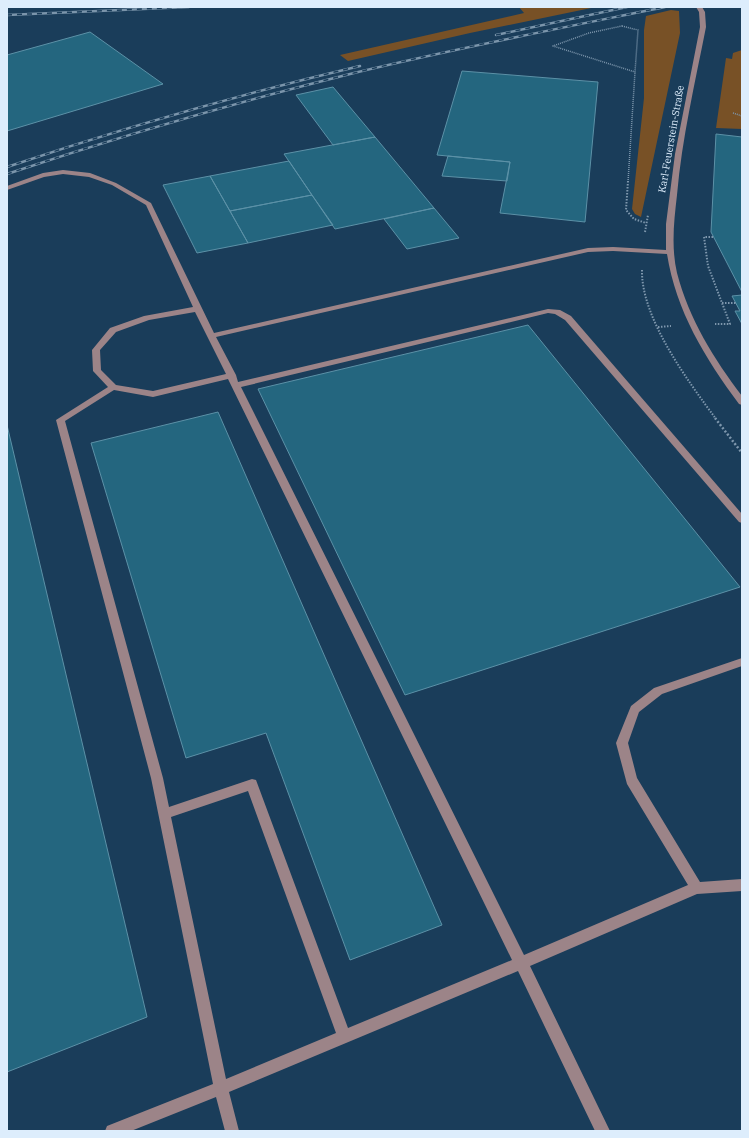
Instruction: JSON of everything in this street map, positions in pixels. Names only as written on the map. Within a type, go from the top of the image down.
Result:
[{"type":"street","name":"Karl-Feuerstein-Straße","points":[[699,7],[702,12],[703,27],[679,149],[671,216],[670,252],[676,279],[692,325],[714,363],[742,402]]},
{"type":"street","points":[[7,188],[43,175],[63,172],[90,175],[114,184],[149,204],[198,309],[603,1131]]},
{"type":"street","points":[[212,336],[588,250],[613,249],[670,252]]},
{"type":"street","points":[[198,309],[147,318],[113,330],[96,350],[97,371],[113,387],[153,394],[234,380],[548,311],[557,312],[568,318],[742,520]]},
{"type":"street","points":[[113,387],[60,420],[157,778],[221,1088],[232,1131]]},
{"type":"street","points":[[697,888],[631,780],[622,743],[635,709],[658,692],[742,662]]},
{"type":"street","points":[[165,814],[252,784],[344,1037]]},
{"type":"street","points":[[112,1131],[344,1037],[697,888],[742,885]]},
{"type":"path","points":[[636,72],[553,46],[589,33],[622,26],[638,30],[636,72],[626,210],[635,220],[646,223]]},
{"type":"path","points":[[733,113],[742,116]]},
{"type":"path","points":[[710,324],[730,324],[708,266],[704,236],[713,237]]},
{"type":"path","points":[[722,303],[736,303]]},
{"type":"path","points":[[658,327],[672,326]]},
{"type":"shaded area","points":[[519,7],[596,7],[470,33],[348,61],[340,55],[524,13]]},
{"type":"shaded area","points":[[671,10],[679,11],[680,33],[641,217],[635,214],[632,209],[644,98],[644,30],[646,16]]},
{"type":"shaded area","points":[[742,50],[742,129],[716,128],[726,58],[732,59],[733,53]]},
{"type":"building","points":[[90,32],[163,84],[7,131],[7,55]]},
{"type":"building","points":[[462,71],[598,82],[585,222],[500,213],[510,162],[437,155]]},
{"type":"building","points":[[333,87],[375,137],[333,145],[296,95]]},
{"type":"building","points":[[716,134],[742,137],[742,292],[711,232]]},
{"type":"building","points":[[375,137],[434,208],[335,229],[284,154]]},
{"type":"building","points":[[448,156],[510,162],[507,181],[442,176]]},
{"type":"building","points":[[289,161],[312,195],[230,211],[210,176]]},
{"type":"building","points":[[210,176],[248,243],[197,253],[163,185]]},
{"type":"building","points":[[312,195],[333,225],[248,243],[230,211]]},
{"type":"building","points":[[434,208],[459,238],[407,249],[384,219]]},
{"type":"building","points":[[742,295],[742,324],[735,311],[740,311],[732,296]]},
{"type":"building","points":[[528,325],[740,587],[405,695],[258,389]]},
{"type":"building","points":[[218,412],[442,925],[350,960],[266,733],[186,758],[91,443]]},
{"type":"building","points":[[7,425],[147,1017],[7,1072]]},
{"type":"railway","points":[[7,15],[189,7]]},
{"type":"railway","points":[[496,35],[627,7]]},
{"type":"railway","points":[[7,174],[179,120],[310,84],[509,38],[665,7]]},
{"type":"railway","points":[[7,167],[182,112],[360,66]]}]
